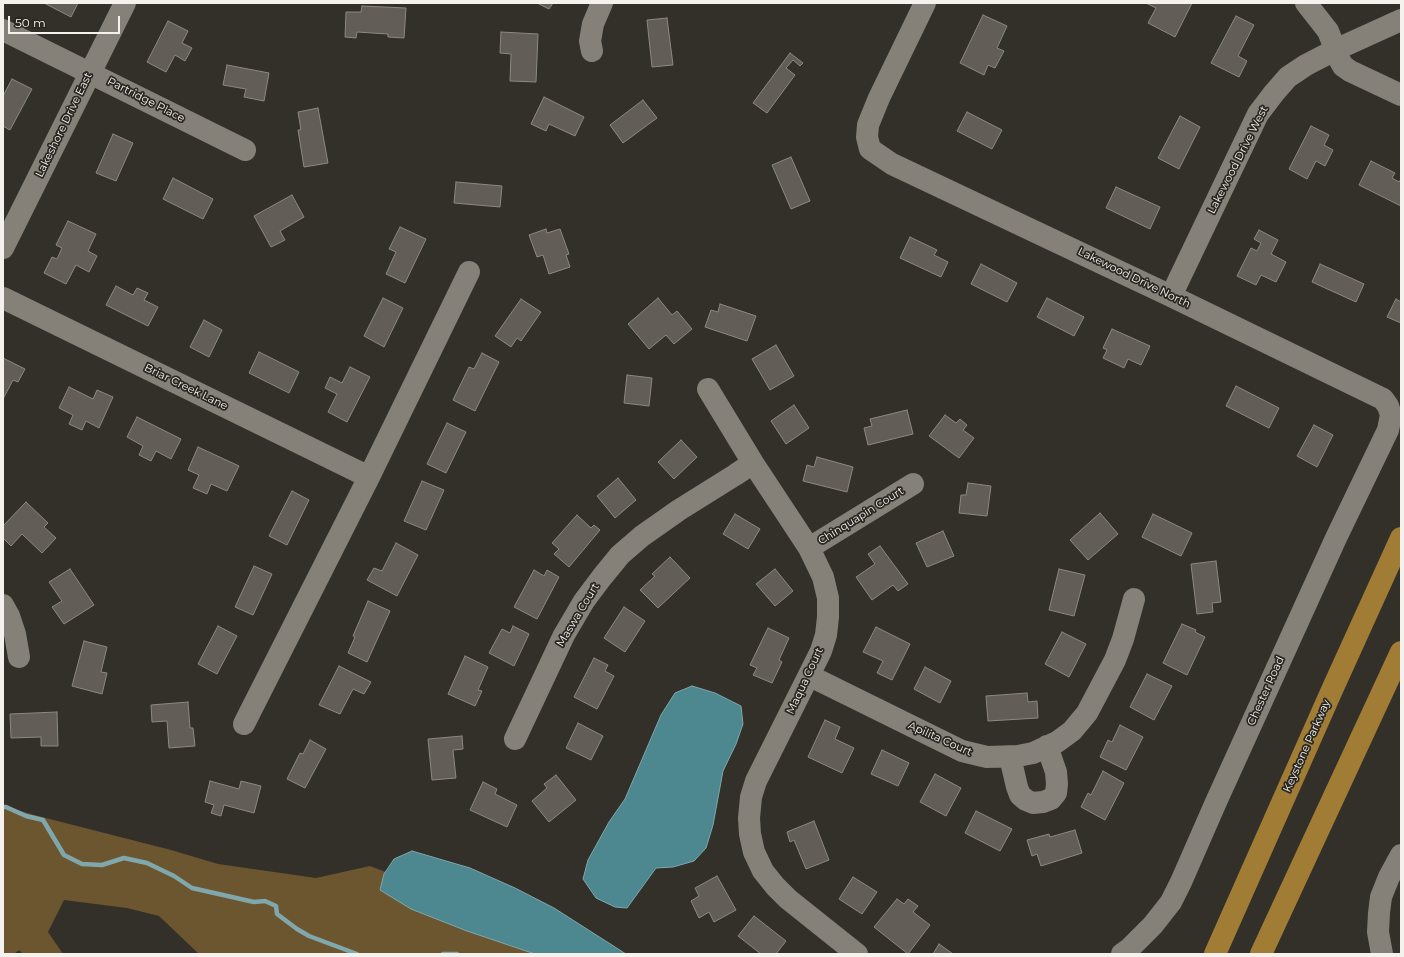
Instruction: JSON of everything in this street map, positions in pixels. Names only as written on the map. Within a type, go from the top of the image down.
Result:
[{"type":"highway","name":"Keystone Parkway","points":[[1215,954],[1401,538]]},
{"type":"highway","points":[[1261,954],[1400,655]]},
{"type":"street","name":"Lakeshore Drive East","points":[[3,248],[125,3]]},
{"type":"street","points":[[592,51],[590,40],[593,24],[602,3]]},
{"type":"street","name":"Lakewood Drive North","points":[[925,3],[879,98],[868,125],[867,137],[870,149],[892,164],[1171,296],[1383,399],[1388,406],[1391,415]]},
{"type":"street","points":[[1306,3],[1328,31],[1342,66],[1401,96]]},
{"type":"street","name":"Lakewood Drive West","points":[[1171,296],[1258,114],[1274,93],[1288,77],[1306,65],[1401,20]]},
{"type":"street","name":"Partridge Place","points":[[3,30],[245,150]]},
{"type":"street","points":[[244,724],[369,477],[469,272]]},
{"type":"street","name":"Briar Creek Lane","points":[[3,298],[369,477]]},
{"type":"street","name":"Maqua Court","points":[[708,389],[753,463],[809,548],[823,577],[828,598],[826,634],[821,651],[810,676],[756,781],[751,797],[749,818],[750,834],[754,852],[760,864],[775,886],[788,899],[857,954]]},
{"type":"street","name":"Chester Road","points":[[1122,954],[1153,925],[1171,902],[1181,882],[1333,545],[1388,430],[1391,415]]},
{"type":"street","name":"Maswa Court","points":[[515,739],[564,635],[584,601],[620,555],[642,536],[678,510],[753,463]]},
{"type":"street","name":"Chinquapin Court","points":[[809,548],[913,484]]},
{"type":"street","name":"Apilita Court","points":[[810,676],[962,750],[987,757],[1010,757],[1033,753],[1057,742],[1072,731],[1087,713],[1115,660],[1123,639],[1134,599]]},
{"type":"street","points":[[3,605],[13,628],[19,657]]},
{"type":"street","points":[[1010,757],[1020,795],[1033,803],[1043,802],[1051,799],[1056,793],[1057,784],[1056,772],[1047,746]]},
{"type":"street","points":[[1382,954],[1378,932],[1378,913],[1381,897],[1389,877],[1401,855]]},
{"type":"shaded area","points":[[3,806],[171,850],[218,864],[316,878],[370,866],[522,925],[577,954],[199,954],[159,916],[127,908],[64,900],[48,932],[63,954],[23,954],[19,950],[14,954],[3,954]]},
{"type":"water","points":[[692,686],[715,693],[741,706],[743,724],[736,744],[723,771],[713,825],[706,848],[694,861],[673,867],[656,868],[627,908],[615,907],[596,898],[583,879],[588,860],[609,822],[625,799],[661,715],[675,693]]},
{"type":"water","points":[[412,851],[470,868],[515,888],[554,908],[626,954],[535,954],[467,931],[411,909],[380,890],[384,874],[394,859]]},
{"type":"building","points":[[44,3],[78,3],[71,17]]},
{"type":"building","points":[[537,3],[553,3],[549,9]]},
{"type":"building","points":[[1146,3],[1192,3],[1175,37],[1148,23],[1156,8]]},
{"type":"building","points":[[362,6],[406,8],[404,38],[388,37],[388,34],[357,32],[356,38],[345,37],[346,12],[361,12]]},
{"type":"building","points":[[983,15],[1007,26],[997,48],[1004,51],[995,68],[988,65],[984,75],[960,63]]},
{"type":"building","points":[[1236,16],[1254,25],[1238,56],[1247,61],[1239,77],[1211,63]]},
{"type":"building","points":[[667,18],[673,65],[652,67],[647,20]]},
{"type":"building","points":[[168,21],[188,31],[182,43],[192,48],[185,61],[175,55],[166,72],[147,62]]},
{"type":"building","points":[[501,32],[538,34],[536,82],[510,81],[511,54],[500,53]]},
{"type":"building","points":[[790,53],[803,63],[800,66],[793,60],[786,68],[795,75],[767,113],[753,103]]},
{"type":"building","points":[[227,65],[269,73],[264,101],[244,97],[246,89],[223,85]]},
{"type":"building","points":[[12,79],[32,89],[10,130],[3,126],[3,96]]},
{"type":"building","points":[[544,97],[584,117],[575,136],[549,124],[546,131],[531,124]]},
{"type":"building","points":[[643,100],[657,118],[623,143],[610,125]]},
{"type":"building","points":[[318,108],[328,163],[304,167],[298,130],[301,130],[298,112]]},
{"type":"building","points":[[967,112],[1002,130],[992,149],[957,131]]},
{"type":"building","points":[[1180,116],[1200,127],[1179,169],[1158,158]]},
{"type":"building","points":[[1311,126],[1329,135],[1324,145],[1333,150],[1325,166],[1316,161],[1307,179],[1289,169]]},
{"type":"building","points":[[113,134],[133,143],[116,181],[96,173]]},
{"type":"building","points":[[791,157],[810,201],[791,209],[772,165]]},
{"type":"building","points":[[1371,161],[1395,173],[1392,178],[1399,182],[1401,179],[1401,206],[1359,185]]},
{"type":"building","points":[[173,178],[213,199],[203,219],[163,199]]},
{"type":"building","points":[[456,182],[502,186],[500,207],[454,203]]},
{"type":"building","points":[[1116,187],[1160,207],[1150,229],[1106,208]]},
{"type":"building","points":[[292,195],[304,217],[280,231],[285,240],[271,247],[254,216]]},
{"type":"building","points":[[68,221],[96,234],[88,251],[97,256],[89,272],[76,265],[66,284],[44,273],[52,257],[57,259],[62,248],[56,245]]},
{"type":"building","points":[[400,227],[426,239],[405,283],[386,274],[396,252],[389,249]]},
{"type":"building","points":[[546,229],[547,233],[560,229],[569,254],[566,255],[570,267],[549,274],[543,255],[537,257],[529,235]]},
{"type":"building","points":[[1259,230],[1278,240],[1271,254],[1286,262],[1276,282],[1261,275],[1256,285],[1237,276],[1251,248],[1257,251],[1261,243],[1254,239]]},
{"type":"building","points":[[910,237],[937,250],[934,255],[948,262],[941,277],[900,258]]},
{"type":"building","points":[[981,264],[1017,283],[1007,302],[971,284]]},
{"type":"building","points":[[1320,264],[1364,284],[1356,302],[1312,282]]},
{"type":"building","points":[[116,286],[133,295],[137,288],[148,293],[144,300],[158,307],[148,326],[106,305]]},
{"type":"building","points":[[383,298],[403,308],[384,347],[364,336]]},
{"type":"building","points":[[658,298],[672,315],[677,311],[692,329],[674,344],[666,335],[649,349],[628,324]]},
{"type":"building","points":[[1047,298],[1084,317],[1074,336],[1037,317]]},
{"type":"building","points":[[521,299],[541,312],[521,341],[517,338],[511,347],[495,336]]},
{"type":"building","points":[[1396,299],[1401,302],[1401,323],[1387,317]]},
{"type":"building","points":[[720,304],[756,316],[747,341],[705,327],[711,310],[718,312]]},
{"type":"building","points":[[204,320],[222,330],[209,357],[190,347]]},
{"type":"building","points":[[1112,329],[1150,346],[1141,365],[1128,359],[1124,368],[1103,358],[1107,350],[1103,348]]},
{"type":"building","points":[[776,345],[794,376],[770,390],[752,359]]},
{"type":"building","points":[[259,352],[299,372],[289,393],[249,373]]},
{"type":"building","points":[[482,353],[499,362],[475,411],[453,400],[469,367],[474,369]]},
{"type":"building","points":[[3,358],[25,369],[18,382],[13,380],[3,399]]},
{"type":"building","points":[[350,367],[370,377],[347,422],[328,412],[337,394],[325,388],[330,377],[342,383]]},
{"type":"building","points":[[627,375],[652,378],[649,406],[624,403]]},
{"type":"building","points":[[1236,386],[1279,408],[1269,428],[1226,406]]},
{"type":"building","points":[[69,387],[93,399],[97,390],[113,397],[99,428],[86,421],[82,430],[69,424],[73,415],[59,408]]},
{"type":"building","points":[[794,405],[809,428],[786,444],[771,421]]},
{"type":"building","points":[[907,410],[913,434],[868,445],[864,428],[872,426],[870,419]]},
{"type":"building","points":[[945,415],[956,423],[960,419],[967,425],[963,430],[974,438],[959,458],[929,436]]},
{"type":"building","points":[[137,417],[181,439],[171,459],[156,451],[151,461],[139,455],[143,446],[127,437]]},
{"type":"building","points":[[447,423],[466,432],[446,473],[427,464]]},
{"type":"building","points":[[1314,425],[1333,435],[1317,467],[1297,456]]},
{"type":"building","points":[[681,440],[697,457],[674,479],[658,462]]},
{"type":"building","points":[[198,447],[239,466],[227,491],[211,484],[207,494],[193,488],[199,475],[188,470]]},
{"type":"building","points":[[817,457],[853,467],[847,492],[803,481],[807,465],[814,467]]},
{"type":"building","points":[[618,478],[636,500],[615,518],[597,496]]},
{"type":"building","points":[[422,481],[444,490],[426,530],[404,521]]},
{"type":"building","points":[[968,483],[991,486],[987,516],[959,513],[961,495],[966,495]]},
{"type":"building","points":[[292,491],[309,500],[287,545],[269,536]]},
{"type":"building","points":[[26,502],[48,523],[44,527],[56,538],[42,553],[22,534],[11,546],[3,538],[3,526]]},
{"type":"building","points":[[1100,513],[1118,534],[1088,560],[1070,540]]},
{"type":"building","points":[[735,514],[760,529],[748,549],[723,534]]},
{"type":"building","points":[[1153,514],[1192,533],[1181,556],[1142,537]]},
{"type":"building","points":[[577,515],[591,528],[594,525],[600,530],[569,567],[554,554],[559,549],[552,543]]},
{"type":"building","points":[[943,531],[954,556],[927,567],[916,543]]},
{"type":"building","points":[[396,543],[418,555],[397,596],[367,580],[374,568],[382,571]]},
{"type":"building","points":[[880,546],[908,584],[898,591],[893,585],[872,600],[856,577],[875,564],[868,554]]},
{"type":"building","points":[[670,557],[690,578],[658,608],[640,590],[655,576],[652,574]]},
{"type":"building","points":[[1216,561],[1221,602],[1212,603],[1213,612],[1197,614],[1191,564]]},
{"type":"building","points":[[254,566],[272,574],[253,615],[235,607]]},
{"type":"building","points":[[70,569],[94,605],[64,624],[52,607],[62,601],[49,582]]},
{"type":"building","points":[[775,569],[793,591],[775,606],[756,584]]},
{"type":"building","points":[[1059,569],[1085,575],[1074,616],[1049,610]]},
{"type":"building","points":[[534,570],[544,576],[547,570],[559,577],[537,619],[514,607]]},
{"type":"building","points":[[368,601],[390,611],[367,662],[348,653],[355,637],[353,636]]},
{"type":"building","points":[[624,607],[645,621],[625,652],[604,638]]},
{"type":"building","points":[[1182,624],[1196,630],[1195,632],[1205,637],[1187,675],[1163,663]]},
{"type":"building","points":[[218,626],[237,636],[217,674],[198,664]]},
{"type":"building","points":[[513,626],[529,634],[514,666],[489,653],[502,629],[510,633]]},
{"type":"building","points":[[876,627],[910,644],[892,680],[877,673],[883,661],[863,652]]},
{"type":"building","points":[[768,628],[789,638],[779,660],[782,662],[772,683],[753,675],[757,668],[750,665]]},
{"type":"building","points":[[1062,632],[1086,644],[1069,677],[1045,664]]},
{"type":"building","points":[[84,641],[107,647],[101,672],[107,673],[102,694],[72,686]]},
{"type":"building","points":[[465,656],[488,667],[478,690],[482,691],[475,706],[448,694]]},
{"type":"building","points":[[594,658],[608,665],[605,671],[614,676],[597,709],[574,697]]},
{"type":"building","points":[[339,666],[371,682],[364,694],[353,689],[340,714],[319,705]]},
{"type":"building","points":[[925,667],[951,681],[940,703],[914,689]]},
{"type":"building","points":[[1147,674],[1172,686],[1154,720],[1130,707]]},
{"type":"building","points":[[1027,693],[1028,702],[1037,701],[1038,718],[988,721],[986,696]]},
{"type":"building","points":[[188,702],[190,728],[193,728],[195,746],[169,748],[167,721],[152,722],[151,705]]},
{"type":"building","points":[[57,712],[58,746],[41,746],[41,737],[11,738],[10,714]]},
{"type":"building","points":[[825,720],[840,727],[835,739],[854,748],[842,773],[808,757]]},
{"type":"building","points":[[578,723],[603,736],[591,760],[566,748]]},
{"type":"building","points":[[1120,725],[1143,737],[1126,770],[1100,757],[1108,740],[1112,742]]},
{"type":"building","points":[[462,736],[463,749],[453,750],[456,778],[432,780],[428,739]]},
{"type":"building","points":[[310,740],[326,749],[305,788],[287,779],[300,753],[303,754]]},
{"type":"building","points":[[882,750],[909,763],[898,786],[871,774]]},
{"type":"building","points":[[1103,771],[1124,783],[1105,820],[1081,807],[1088,793],[1091,795]]},
{"type":"building","points":[[935,774],[961,788],[946,816],[920,802]]},
{"type":"building","points":[[556,775],[576,800],[549,822],[532,801],[547,788],[544,784]]},
{"type":"building","points":[[210,781],[239,789],[241,781],[261,786],[254,813],[224,805],[221,816],[211,813],[214,805],[205,802]]},
{"type":"building","points":[[483,782],[497,789],[495,794],[517,805],[507,827],[470,810]]},
{"type":"building","points":[[976,811],[1012,829],[1000,851],[965,833]]},
{"type":"building","points":[[814,821],[829,860],[806,869],[794,840],[790,842],[787,832]]},
{"type":"building","points":[[1075,830],[1082,853],[1041,866],[1037,854],[1032,856],[1027,840],[1049,834],[1050,837]]},
{"type":"building","points":[[717,876],[736,910],[714,922],[709,912],[699,918],[691,901],[699,896],[695,888]]},
{"type":"building","points":[[853,877],[877,892],[862,914],[839,899]]},
{"type":"building","points":[[897,899],[904,904],[908,899],[918,906],[913,912],[930,925],[908,954],[874,927]]},
{"type":"building","points":[[754,916],[786,941],[776,954],[761,954],[738,936]]},
{"type":"building","points":[[939,944],[953,954],[933,954]]},
{"type":"waterway","points":[[3,807],[26,816],[43,820],[64,855],[82,864],[102,865],[124,858],[147,863],[174,876],[192,888],[254,902],[265,901],[276,906],[277,914],[309,936],[357,954]]},
{"type":"waterway","points":[[443,954],[457,954]]}]
